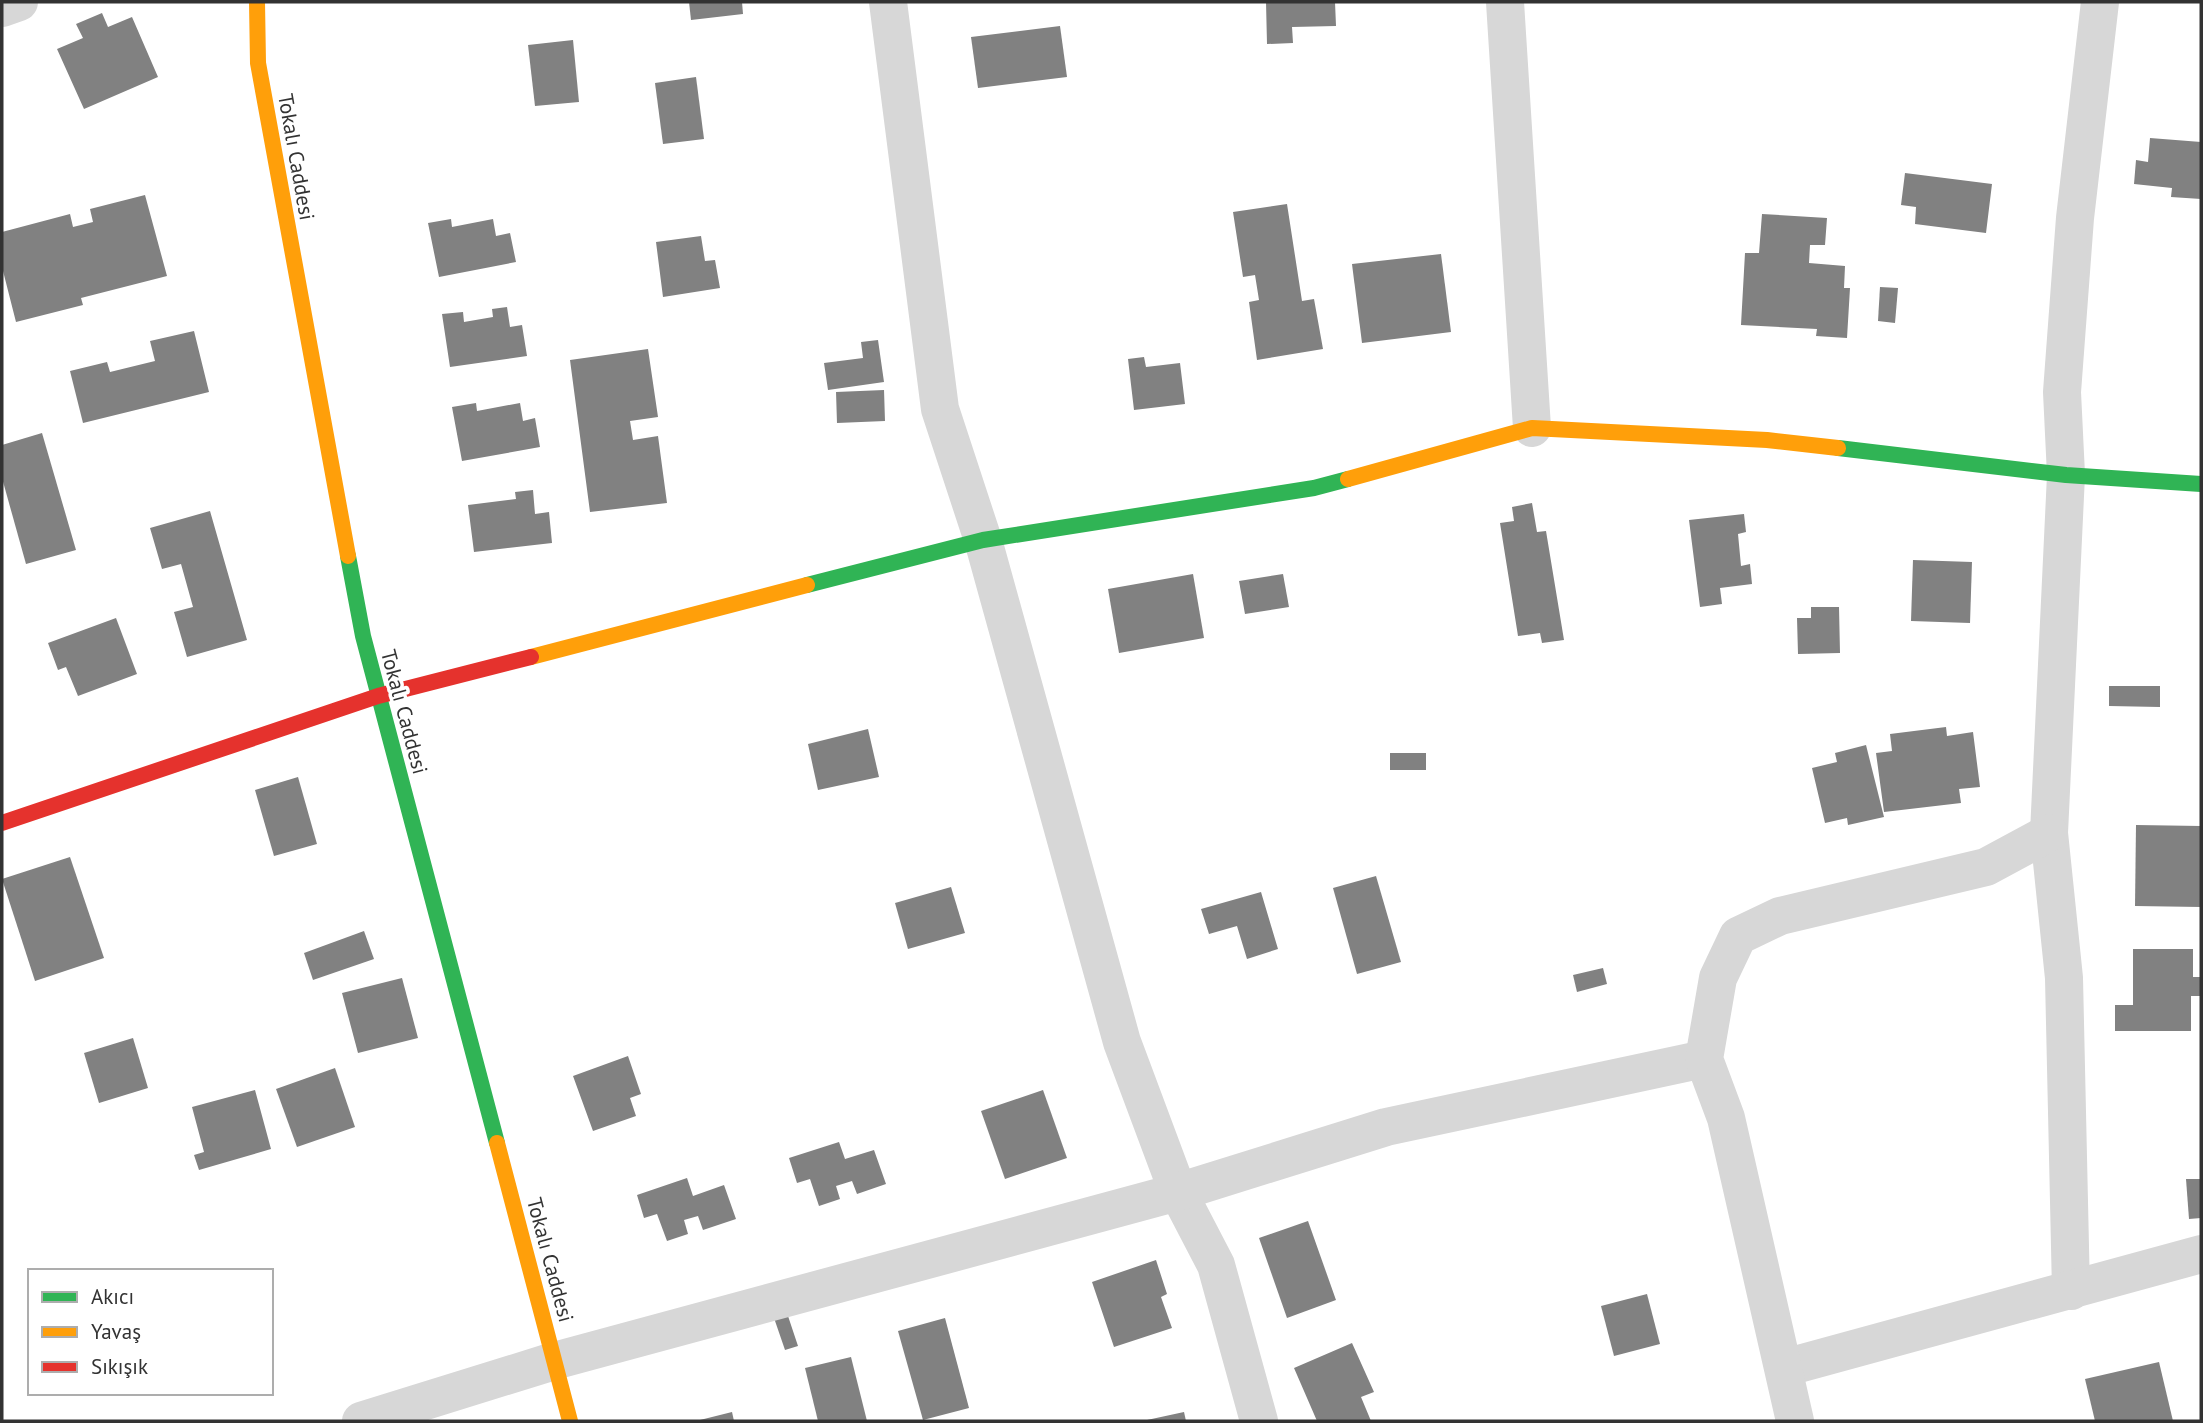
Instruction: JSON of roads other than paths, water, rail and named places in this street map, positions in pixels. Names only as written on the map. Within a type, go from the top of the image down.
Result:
[{"type":"street","points":[[2,8],[19,2]]},
{"type":"street","name":"Tokalı Caddesi","points":[[257,2],[258,63],[360,623],[570,1421]]},
{"type":"street","points":[[888,2],[940,409],[983,540],[1122,1042],[1178,1192],[1216,1265],[1259,1421]]},
{"type":"street","points":[[1505,2],[1532,428]]},
{"type":"street","points":[[2071,1291],[2064,978],[2049,833],[2066,475],[2062,393],[2076,218],[2100,2]]},
{"type":"street","points":[[2,823],[379,696],[983,540],[1314,488],[1532,428],[1767,440],[2066,475],[2201,484]]},
{"type":"street","points":[[1796,1421],[1726,1118],[1704,1059],[1717,978],[1738,936],[1780,916],[1986,867],[2049,833]]},
{"type":"street","points":[[361,1421],[554,1361],[1178,1192],[1386,1127],[1704,1059]]},
{"type":"street","points":[[1784,1368],[2201,1254]]}]
